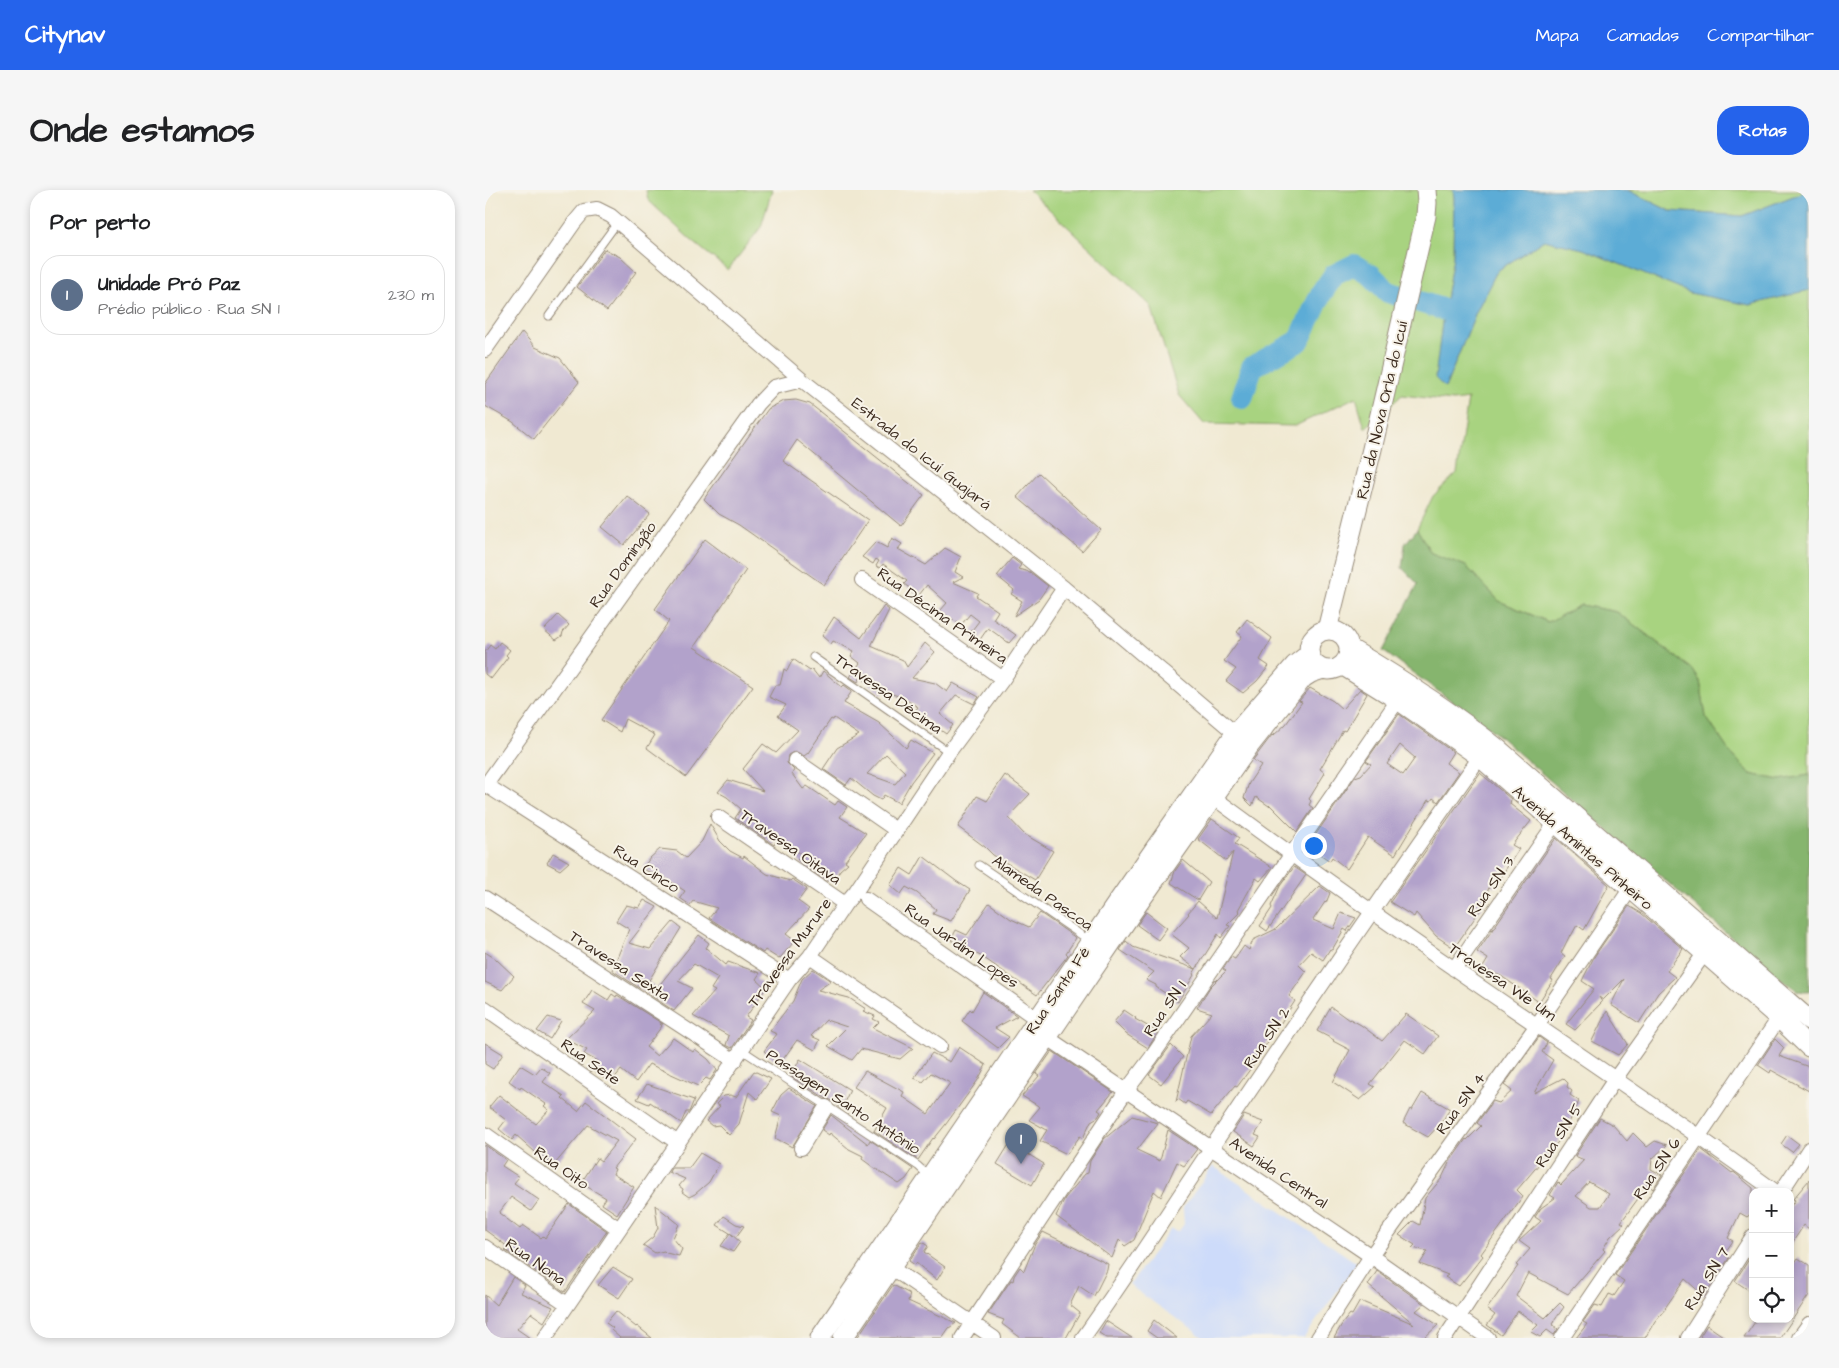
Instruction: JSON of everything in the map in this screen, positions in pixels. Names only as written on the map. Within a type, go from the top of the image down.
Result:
[{"type":"street","name":"Rua da Nova Orla do Icuí","points":[[1327,630],[1426,216],[1426,190]]},
{"type":"street","name":"Estrada do Icuí Guajará","points":[[485,350],[584,211],[597,209],[611,216],[802,380],[1063,588],[1242,740]]},
{"type":"street","name":"Rua Domingão","points":[[486,786],[758,404],[774,387],[802,380]]},
{"type":"street","name":"Rua Décima Primeira","points":[[863,580],[1003,679]]},
{"type":"street","name":"Travessa Murure","points":[[545,1338],[789,980],[810,956],[856,891],[949,752],[1003,679],[1063,588]]},
{"type":"street","points":[[1327,630],[1339,632],[1344,636],[1345,657],[1330,670],[1317,666],[1309,654],[1308,648],[1310,641],[1320,631],[1327,630]]},
{"type":"street","name":"Rua Santa Fé","points":[[843,1338],[1048,1038],[1126,905],[1295,665],[1309,654]]},
{"type":"street","name":"Avenida Amintas Pinheiro","points":[[1345,657],[1398,700],[1480,757],[1779,1018],[1809,1047]]},
{"type":"street","name":"Avenida Amintas Pinheiro","points":[[1345,657],[1395,676],[1474,730],[1809,1020]]},
{"type":"street","name":"Rua Santa Fé","points":[[820,1338],[1091,942],[1126,905],[1213,797],[1242,740],[1303,678],[1323,669]]},
{"type":"street","name":"Rua SN 1","points":[[962,1338],[1105,1126],[1126,1091],[1151,1058],[1398,700]]},
{"type":"street","name":"Rua SN 2","points":[[1083,1338],[1126,1278],[1371,911],[1480,757]]},
{"type":"street","points":[[795,760],[896,830]]},
{"type":"street","name":"Rua Cinco","points":[[486,786],[789,980]]},
{"type":"street","name":"Travessa We Um","points":[[1213,797],[1371,911],[1699,1136],[1770,1188]]},
{"type":"street","name":"Travessa Oitava","points":[[718,817],[845,904]]},
{"type":"street","name":"Rua SN 3","points":[[1454,969],[1556,822]]},
{"type":"street","name":"Rua SN 4","points":[[1318,1338],[1371,1256],[1537,1025],[1631,888]]},
{"type":"street","name":"Travessa Sexta","points":[[485,898],[738,1056]]},
{"type":"street","name":"Rua Jardim Lopes","points":[[867,899],[1037,1019]]},
{"type":"street","name":"Rua SN 5","points":[[1445,1338],[1615,1079],[1704,954]]},
{"type":"street","points":[[810,956],[940,1046]]},
{"type":"street","name":"Rua Sete","points":[[485,1008],[678,1143]]},
{"type":"street","name":"Rua SN 6","points":[[1561,1338],[1779,1018]]},
{"type":"street","name":"Avenida Central","points":[[1048,1038],[1371,1256],[1488,1338]]},
{"type":"street","points":[[801,1148],[826,1107]]},
{"type":"street","name":"Rua Oito","points":[[485,1134],[619,1229]]},
{"type":"street","points":[[1784,1188],[1809,1150]]},
{"type":"street","name":"Rua SN 7","points":[[1688,1338],[1749,1242]]},
{"type":"street","name":"Rua Nona","points":[[485,1247],[567,1304]]},
{"type":"street","points":[[890,1267],[994,1338]]},
{"type":"street","points":[[1799,1338],[1809,1324]]},
{"type":"lane","points":[[549,316],[617,223]]},
{"type":"lane","name":"Travessa Décima","points":[[813,656],[949,752]]},
{"type":"lane","name":"Alameda Pascoa","points":[[979,865],[1091,942]]},
{"type":"lane","name":"Passagem Santo Antônio","points":[[738,1056],[826,1107],[918,1166],[930,1177]]},
{"type":"shaded area","points":[[1213,1166],[1357,1263],[1304,1338],[1204,1338],[1129,1285],[1171,1229],[1179,1231],[1184,1224],[1183,1208]]},
{"type":"green space","points":[[646,190],[772,190],[761,227],[728,270],[691,240],[648,200]]},
{"type":"green space","points":[[1029,190],[1453,190],[1453,257],[1442,323],[1436,378],[1445,388],[1476,312],[1497,271],[1544,240],[1583,249],[1690,293],[1750,305],[1809,290],[1809,775],[1780,780],[1750,774],[1729,751],[1706,717],[1700,681],[1692,669],[1617,612],[1581,605],[1549,622],[1499,601],[1466,566],[1431,553],[1417,529],[1433,496],[1457,473],[1468,399],[1453,401],[1402,395],[1365,428],[1356,397],[1295,426],[1204,424],[1179,395],[1151,306]]},
{"type":"green space","points":[[1627,190],[1809,190],[1742,216],[1670,211]]},
{"type":"green space","points":[[1417,529],[1431,553],[1466,566],[1499,601],[1548,622],[1581,605],[1617,612],[1692,669],[1700,681],[1706,717],[1729,751],[1750,774],[1780,780],[1809,775],[1809,992],[1798,991],[1769,970],[1493,731],[1383,651],[1418,584],[1402,568],[1405,544]]},
{"type":"water","points":[[1453,190],[1627,190],[1670,211],[1742,216],[1809,190],[1809,290],[1750,305],[1690,293],[1583,249],[1544,240],[1497,271],[1476,312],[1445,388],[1435,378],[1453,257]]},
{"type":"building","points":[[605,249],[620,257],[636,272],[607,311],[577,287]]},
{"type":"building","points":[[522,332],[535,347],[560,358],[579,382],[534,439],[513,422],[485,406],[485,384]]},
{"type":"building","points":[[796,400],[810,404],[924,495],[901,526],[797,440],[783,461],[868,520],[824,585],[739,525],[719,514],[704,499],[768,409],[783,401]]},
{"type":"building","points":[[1039,473],[1101,530],[1082,551],[1017,497]]},
{"type":"building","points":[[627,496],[650,514],[624,545],[602,527]]},
{"type":"building","points":[[892,538],[902,544],[898,549],[926,565],[945,548],[961,557],[955,572],[963,577],[953,582],[978,593],[976,596],[998,611],[993,619],[1016,635],[1009,643],[988,628],[979,641],[969,634],[979,621],[970,614],[961,625],[940,611],[947,603],[927,585],[919,595],[904,584],[907,581],[883,564],[880,568],[876,566],[879,561],[876,559],[873,564],[862,557],[876,542],[887,548]]},
{"type":"building","points":[[705,539],[746,570],[694,647],[753,686],[686,777],[647,748],[655,735],[625,719],[620,732],[601,720],[669,621],[655,609]]},
{"type":"building","points":[[1012,558],[1021,565],[1018,569],[1030,572],[1048,586],[1039,599],[1014,616],[1022,601],[1011,594],[1014,590],[997,576]]},
{"type":"building","points":[[884,606],[889,610],[871,646],[903,660],[907,667],[925,643],[935,652],[912,678],[935,683],[947,692],[953,683],[979,697],[974,704],[956,695],[940,714],[953,725],[946,734],[915,711],[918,707],[901,697],[884,691],[882,694],[861,677],[858,682],[850,677],[860,663],[851,656],[854,651],[833,641],[831,644],[822,636],[834,617],[861,638]]},
{"type":"building","points":[[558,615],[569,625],[562,636],[556,640],[544,630]]},
{"type":"building","points":[[1247,619],[1272,638],[1260,660],[1269,666],[1257,681],[1243,693],[1226,681],[1236,669],[1224,661],[1242,636],[1237,632]]},
{"type":"building","points":[[500,642],[510,650],[506,655],[508,657],[491,679],[485,674],[485,652],[490,645],[495,649]]},
{"type":"building","points":[[793,659],[810,671],[812,669],[819,678],[823,671],[842,687],[844,685],[852,691],[844,703],[879,723],[906,748],[911,740],[933,753],[911,782],[899,803],[884,795],[881,800],[873,796],[851,778],[846,785],[823,769],[837,748],[859,735],[834,718],[833,720],[831,719],[808,753],[804,756],[795,751],[788,755],[787,763],[794,770],[792,774],[803,789],[807,786],[835,805],[838,801],[847,807],[840,817],[866,833],[845,861],[848,863],[840,870],[833,881],[827,881],[803,865],[797,859],[802,854],[777,841],[774,845],[735,818],[741,809],[718,792],[728,780],[763,791],[743,769],[763,744],[776,753],[798,730],[778,716],[786,705],[769,697],[775,685],[780,685],[784,669],[787,671]],"holes":[[[886,754],[905,772],[895,784],[867,774]]]},
{"type":"building","points":[[1310,688],[1333,701],[1342,709],[1360,689],[1367,694],[1320,769],[1325,773],[1309,799],[1311,801],[1309,805],[1313,808],[1297,832],[1270,805],[1256,797],[1252,806],[1244,798],[1249,783],[1261,765],[1253,760],[1272,735],[1286,724],[1302,702],[1299,701]]},
{"type":"building","points":[[1399,714],[1453,752],[1446,763],[1459,772],[1438,802],[1433,798],[1431,801],[1428,800],[1395,855],[1368,837],[1347,869],[1332,857],[1330,861],[1308,846],[1355,777],[1361,775],[1371,764],[1366,761]],"holes":[[[1400,745],[1415,758],[1403,775],[1387,764]]]},
{"type":"building","points":[[1480,773],[1511,799],[1510,804],[1531,821],[1512,845],[1519,849],[1494,887],[1490,884],[1483,906],[1454,948],[1436,936],[1416,913],[1414,917],[1390,902]]},
{"type":"building","points":[[1005,775],[1030,794],[1008,817],[1024,834],[1053,851],[1035,880],[993,855],[958,827],[977,796],[987,801]]},
{"type":"building","points":[[1212,819],[1239,838],[1235,844],[1272,867],[1260,881],[1256,878],[1238,910],[1240,912],[1227,925],[1230,926],[1221,938],[1218,934],[1178,1002],[1156,987],[1156,985],[1146,980],[1154,972],[1120,950],[1126,941],[1133,947],[1196,969],[1180,957],[1189,948],[1171,934],[1198,901],[1217,918],[1233,852],[1226,861],[1198,839]]},
{"type":"building","points":[[710,824],[720,841],[730,851],[743,858],[744,856],[767,874],[790,881],[792,879],[807,889],[798,901],[809,909],[786,934],[795,941],[779,959],[765,950],[763,953],[709,918],[717,908],[693,901],[690,905],[680,898],[685,891],[660,875],[642,869],[660,849],[677,851],[686,858],[702,841]]},
{"type":"building","points":[[1556,838],[1609,885],[1584,930],[1577,925],[1570,935],[1561,953],[1565,956],[1539,1002],[1501,976],[1482,969],[1488,959],[1477,952]]},
{"type":"building","points":[[553,853],[569,862],[560,870],[547,863]]},
{"type":"building","points":[[923,856],[970,890],[951,921],[933,914],[936,909],[917,893],[906,887],[901,894],[890,885],[901,868],[912,875]]},
{"type":"building","points":[[1183,860],[1209,882],[1198,900],[1171,883],[1175,871]]},
{"type":"building","points":[[1294,867],[1306,875],[1267,931],[1260,926],[1272,908],[1271,906],[1280,886]]},
{"type":"building","points":[[1320,886],[1330,893],[1326,903],[1313,920],[1334,929],[1341,913],[1356,918],[1347,931],[1344,929],[1332,950],[1330,949],[1323,960],[1311,952],[1299,965],[1306,972],[1289,996],[1295,1001],[1279,1023],[1257,1060],[1237,1087],[1235,1086],[1211,1115],[1187,1101],[1185,1104],[1178,1099],[1176,1102],[1191,1036],[1212,1013],[1197,1008],[1210,987],[1226,971],[1223,969],[1231,957],[1235,959],[1244,946],[1249,950],[1253,940],[1276,929]]},
{"type":"building","points":[[644,900],[657,907],[629,943],[650,949],[673,922],[681,928],[648,982],[657,988],[699,935],[709,943],[706,948],[726,965],[728,962],[760,973],[756,979],[766,988],[746,1017],[751,1020],[732,1048],[726,1045],[729,1036],[693,1016],[715,991],[711,989],[718,978],[694,964],[678,981],[692,988],[674,1011],[612,970],[629,929],[616,921],[626,905],[639,908]]},
{"type":"building","points":[[989,903],[1011,919],[1029,927],[1040,913],[1076,938],[1066,953],[1068,955],[1037,995],[984,958],[951,940],[956,930],[967,935]]},
{"type":"building","points":[[1629,906],[1641,913],[1683,949],[1667,971],[1675,977],[1658,993],[1639,1023],[1611,1005],[1624,979],[1603,1000],[1599,997],[1602,1002],[1575,1030],[1566,1024],[1594,989],[1582,981],[1594,957]]},
{"type":"building","points":[[1146,912],[1167,928],[1158,940],[1137,925]]},
{"type":"building","points":[[485,952],[496,959],[514,976],[502,990],[485,982]]},
{"type":"building","points":[[813,969],[831,981],[818,990],[849,998],[866,1009],[863,1011],[875,1016],[873,1019],[879,1022],[873,1028],[913,1048],[900,1059],[861,1049],[852,1060],[828,1046],[847,1027],[826,1020],[811,1036],[820,1040],[815,1050],[797,1040],[781,1062],[773,1059],[764,1051],[777,1034],[770,1031],[793,1001],[802,979]]},
{"type":"building","points":[[592,990],[608,1000],[612,994],[616,997],[617,995],[663,1024],[660,1024],[662,1026],[646,1047],[657,1056],[673,1038],[693,1052],[695,1049],[708,1059],[717,1070],[710,1080],[706,1078],[698,1086],[649,1064],[636,1082],[621,1070],[612,1081],[606,1077],[605,1079],[590,1068],[597,1061],[584,1054],[587,1050],[566,1039],[595,1011],[583,1004]]},
{"type":"building","points":[[983,992],[1017,1016],[995,1028],[1009,1037],[998,1048],[962,1021],[970,1009],[972,1011]]},
{"type":"building","points":[[1331,1007],[1349,1020],[1361,1025],[1382,1041],[1406,1014],[1438,1036],[1425,1054],[1405,1040],[1370,1084],[1375,1087],[1360,1100],[1333,1082],[1350,1050],[1317,1031]]},
{"type":"building","points":[[1124,1010],[1135,1019],[1158,1032],[1148,1048],[1126,1034],[1114,1022]]},
{"type":"building","points":[[1607,1011],[1628,1044],[1618,1055],[1592,1041]]},
{"type":"building","points":[[548,1017],[561,1021],[550,1039],[537,1031]]},
{"type":"building","points":[[1539,1037],[1547,1043],[1542,1052],[1553,1060],[1534,1093],[1563,1078],[1568,1083],[1567,1087],[1572,1091],[1570,1095],[1579,1101],[1563,1136],[1517,1190],[1523,1196],[1481,1254],[1483,1256],[1459,1286],[1445,1277],[1448,1275],[1420,1264],[1428,1251],[1412,1248],[1415,1245],[1399,1235],[1413,1221],[1420,1225],[1425,1198],[1442,1178],[1449,1163],[1466,1139],[1481,1126],[1477,1123],[1493,1101],[1499,1103],[1512,1091],[1504,1085]]},
{"type":"building","points":[[1775,1039],[1784,1048],[1779,1056],[1809,1067],[1809,1091],[1771,1070],[1770,1073],[1758,1065]]},
{"type":"building","points":[[485,1043],[503,1054],[493,1069],[485,1064]]},
{"type":"building","points":[[1171,1045],[1183,1057],[1161,1084],[1149,1075]]},
{"type":"building","points":[[959,1047],[986,1065],[978,1080],[918,1160],[874,1131],[887,1108],[854,1087],[865,1071],[904,1092],[902,1096],[928,1114],[950,1083],[931,1073],[923,1082],[914,1078],[932,1053],[950,1062]]},
{"type":"building","points":[[1052,1051],[1113,1092],[1098,1110],[1101,1112],[1098,1117],[1091,1121],[1083,1138],[1080,1136],[1067,1154],[1040,1141],[1047,1130],[1029,1120],[1040,1107],[1022,1096],[1039,1076],[1036,1074]]},
{"type":"building","points":[[800,1059],[850,1090],[841,1109],[831,1100],[791,1076]]},
{"type":"building","points":[[520,1065],[535,1074],[541,1067],[550,1073],[543,1082],[564,1096],[562,1098],[578,1111],[586,1101],[636,1139],[613,1168],[615,1169],[613,1174],[634,1187],[617,1214],[602,1204],[606,1198],[581,1183],[597,1158],[601,1161],[617,1141],[588,1125],[554,1165],[535,1152],[516,1135],[512,1140],[499,1129],[506,1120],[489,1107],[499,1095],[536,1124],[549,1110],[544,1106],[546,1104],[509,1081]]},
{"type":"building","points":[[754,1071],[771,1079],[757,1099],[749,1092],[739,1124],[729,1135],[719,1125],[712,1126],[706,1121],[720,1106],[716,1104],[724,1096],[736,1097]]},
{"type":"building","points":[[647,1084],[694,1100],[689,1112],[686,1112],[681,1123],[650,1102],[649,1104],[637,1099]]},
{"type":"building","points":[[789,1088],[817,1106],[792,1147],[775,1138],[781,1116],[772,1112],[781,1095]]},
{"type":"building","points":[[1422,1093],[1450,1109],[1441,1123],[1428,1137],[1403,1123],[1410,1109],[1412,1110]]},
{"type":"building","points":[[831,1115],[868,1144],[870,1140],[913,1169],[906,1179],[899,1184],[862,1159],[863,1156],[849,1149],[830,1133],[829,1135],[822,1130]]},
{"type":"building","points":[[1244,1115],[1263,1122],[1255,1135],[1260,1137],[1254,1146],[1233,1132]]},
{"type":"building","points":[[1132,1116],[1158,1123],[1137,1150],[1160,1161],[1168,1130],[1197,1149],[1184,1166],[1177,1162],[1161,1197],[1154,1191],[1134,1240],[1125,1246],[1119,1240],[1112,1258],[1056,1216],[1065,1198],[1085,1174],[1088,1173],[1090,1161],[1104,1139]]},
{"type":"building","points":[[1600,1118],[1613,1125],[1627,1141],[1633,1133],[1647,1147],[1655,1141],[1667,1145],[1652,1159],[1651,1169],[1662,1175],[1653,1189],[1648,1185],[1621,1222],[1624,1224],[1610,1237],[1603,1249],[1605,1251],[1568,1294],[1528,1273],[1516,1296],[1545,1318],[1560,1303],[1564,1307],[1552,1324],[1558,1329],[1554,1335],[1547,1330],[1540,1337],[1531,1332],[1538,1325],[1518,1311],[1501,1335],[1487,1325],[1495,1315],[1487,1309],[1518,1266],[1516,1265],[1530,1249],[1519,1241],[1541,1221],[1535,1217],[1541,1208],[1555,1198],[1550,1195],[1558,1182],[1561,1185],[1584,1160],[1575,1156]],"holes":[[[1589,1182],[1609,1194],[1600,1207],[1591,1207],[1576,1196]]]},
{"type":"building","points":[[1787,1135],[1799,1144],[1792,1152],[1781,1144]]},
{"type":"building","points":[[1010,1143],[1044,1164],[1032,1185],[997,1164]]},
{"type":"building","points":[[485,1145],[506,1160],[502,1166],[519,1177],[514,1183],[539,1200],[531,1211],[511,1197],[499,1213],[520,1229],[523,1225],[541,1238],[543,1236],[545,1238],[569,1204],[607,1231],[565,1292],[505,1250],[508,1247],[485,1230]]},
{"type":"building","points":[[1701,1149],[1753,1188],[1749,1188],[1749,1215],[1747,1217],[1740,1213],[1728,1238],[1733,1241],[1724,1254],[1729,1258],[1704,1296],[1685,1279],[1645,1338],[1576,1338],[1587,1324],[1583,1322],[1595,1305],[1602,1307],[1609,1294],[1614,1296],[1624,1281],[1615,1275]]},
{"type":"building","points":[[700,1153],[719,1164],[709,1182],[689,1197],[682,1192],[683,1189],[679,1186],[685,1179],[669,1172],[671,1168],[689,1168]]},
{"type":"building","points":[[1809,1180],[1809,1229],[1804,1225],[1794,1240],[1795,1200],[1794,1198]]},
{"type":"building","points":[[655,1205],[679,1224],[673,1238],[682,1249],[679,1256],[664,1251],[655,1253],[643,1245],[653,1237],[658,1228]]},
{"type":"building","points":[[724,1216],[736,1224],[744,1226],[736,1237],[717,1225]]},
{"type":"building","points":[[1043,1232],[1108,1264],[1094,1296],[1079,1286],[1070,1305],[1080,1313],[1066,1338],[1021,1338],[1002,1324],[1004,1320],[988,1314],[1011,1280],[1013,1281],[1020,1267],[1024,1271],[1035,1244]]},
{"type":"building","points":[[730,1233],[740,1242],[733,1252],[721,1246]]},
{"type":"building","points":[[922,1242],[928,1246],[924,1252],[945,1267],[937,1280],[916,1263],[915,1265],[909,1261]]},
{"type":"building","points":[[1798,1258],[1809,1265],[1809,1295],[1794,1317],[1794,1278],[1794,1264]]},
{"type":"building","points":[[1749,1259],[1749,1290],[1735,1281]]},
{"type":"building","points":[[613,1267],[632,1279],[619,1298],[598,1285]]},
{"type":"building","points":[[1377,1271],[1424,1304],[1416,1311],[1438,1325],[1424,1338],[1334,1338],[1342,1324],[1350,1314],[1352,1315],[1360,1301],[1414,1324],[1368,1285]]},
{"type":"building","points":[[513,1277],[525,1285],[521,1293],[553,1307],[544,1322],[531,1313],[517,1329],[530,1338],[485,1338],[485,1295],[496,1305]]},
{"type":"building","points":[[893,1285],[910,1294],[908,1301],[956,1323],[949,1328],[942,1338],[857,1338]]},
{"type":"building","points":[[616,1311],[652,1338],[620,1338],[611,1330],[613,1328],[606,1323]]},
{"type":"building","points":[[1154,1320],[1177,1338],[1157,1338],[1147,1331]]},
{"type":"building","points":[[1106,1321],[1132,1338],[1107,1338],[1099,1333]]},
{"type":"building","points":[[1754,1323],[1790,1323],[1780,1338],[1744,1338]]},
{"type":"building","points":[[1707,1325],[1726,1338],[1702,1338],[1700,1336]]},
{"type":"waterway","points":[[1242,398],[1252,367],[1299,341],[1321,294],[1334,275],[1354,265],[1371,275],[1388,292],[1448,311],[1462,304],[1467,295]]},
{"type":"place","name":"Unidade Pró Paz","points":[[1021,1164]]}]
